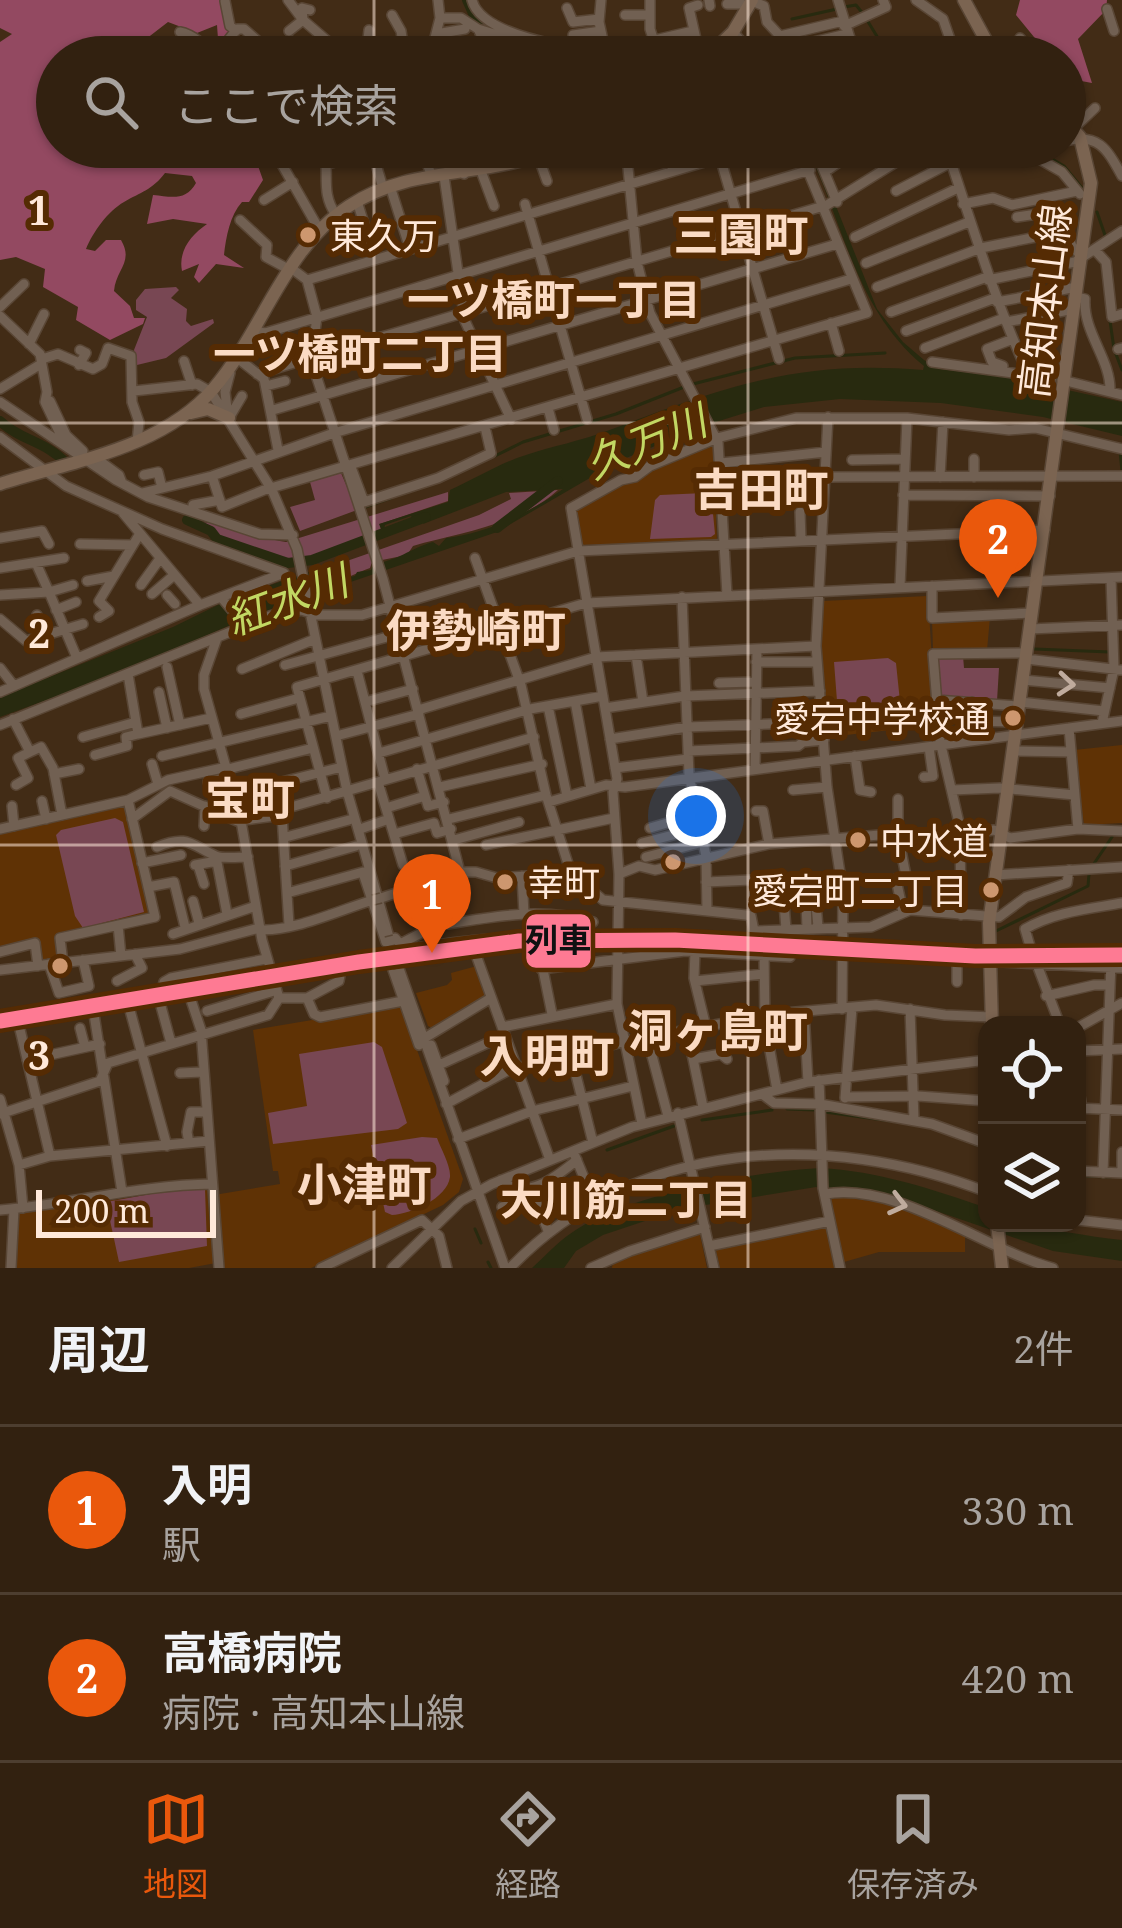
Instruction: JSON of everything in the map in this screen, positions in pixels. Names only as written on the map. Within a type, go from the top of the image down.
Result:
[{"type":"main road","points":[[964,0],[984,36]]},
{"type":"main road","points":[[728,36],[750,3]]},
{"type":"main road","name":"高知本山線","points":[[1037,580],[1060,382],[1077,292],[1099,252],[1088,202],[1086,159]]},
{"type":"main road","points":[[0,484],[137,442],[182,416],[211,392],[320,231],[357,201],[387,187],[492,168]]},
{"type":"main road","points":[[182,416],[208,410],[229,418]]},
{"type":"main road","points":[[992,1016],[990,918],[1037,580]]},
{"type":"main road","points":[[997,1233],[1002,1268]]},
{"type":"street","points":[[288,0],[326,36]]},
{"type":"street","points":[[438,0],[436,34],[465,29]]},
{"type":"street","points":[[472,0],[478,15],[492,25],[528,36]]},
{"type":"street","points":[[601,0],[602,36]]},
{"type":"street","points":[[650,0],[654,36]]},
{"type":"street","points":[[838,0],[848,36]]},
{"type":"street","points":[[824,36],[886,7],[883,0]]},
{"type":"street","points":[[916,0],[939,15],[948,36]]},
{"type":"street","points":[[224,1],[230,26],[236,31]]},
{"type":"street","points":[[695,36],[688,8],[706,4]]},
{"type":"street","points":[[727,4],[764,6],[767,22],[780,36],[844,27]]},
{"type":"street","points":[[567,8],[573,22],[600,25]]},
{"type":"street","points":[[1107,9],[1116,32]]},
{"type":"street","points":[[290,36],[306,15]]},
{"type":"street","points":[[392,15],[401,36]]},
{"type":"street","points":[[625,15],[650,15]]},
{"type":"street","points":[[440,18],[461,18],[500,36]]},
{"type":"street","points":[[573,35],[600,25]]},
{"type":"street","points":[[232,36],[244,29],[250,36]]},
{"type":"street","points":[[478,29],[481,36]]},
{"type":"street","points":[[368,36],[369,30]]},
{"type":"street","points":[[684,36],[693,31]]},
{"type":"street","points":[[180,32],[194,36]]},
{"type":"street","points":[[733,32],[737,36]]},
{"type":"street","points":[[1086,116],[1095,108]]},
{"type":"street","points":[[1086,136],[1103,148],[1122,176]]},
{"type":"street","points":[[285,168],[320,231]]},
{"type":"street","points":[[327,168],[324,194],[336,215]]},
{"type":"street","points":[[379,168],[410,249]]},
{"type":"street","points":[[433,168],[452,236],[463,313],[511,418]]},
{"type":"street","points":[[463,168],[464,174]]},
{"type":"street","points":[[543,168],[548,181]]},
{"type":"street","points":[[629,168],[637,262],[646,299],[660,336],[714,433],[721,463],[728,595]]},
{"type":"street","points":[[307,280],[526,209],[680,168]]},
{"type":"street","points":[[724,168],[779,359]]},
{"type":"street","points":[[811,168],[831,204]]},
{"type":"street","points":[[212,476],[222,507],[867,313],[837,244],[820,168]]},
{"type":"street","points":[[257,374],[831,204],[888,168]]},
{"type":"street","points":[[896,190],[942,168]]},
{"type":"street","points":[[951,168],[987,279],[1026,369],[1060,382]]},
{"type":"street","points":[[1057,168],[1088,202]]},
{"type":"street","points":[[481,170],[494,206]]},
{"type":"street","points":[[253,330],[265,334],[810,170],[831,204]]},
{"type":"street","points":[[264,200],[293,182]]},
{"type":"street","points":[[855,237],[958,188]]},
{"type":"street","points":[[963,204],[994,198],[1010,206],[1077,191]]},
{"type":"street","points":[[357,201],[375,260]]},
{"type":"street","points":[[526,209],[587,419]]},
{"type":"street","points":[[1017,218],[1057,211],[1066,231],[1099,252],[1112,316],[1122,314]]},
{"type":"street","points":[[240,220],[267,245]]},
{"type":"street","points":[[866,262],[969,222]]},
{"type":"street","points":[[877,286],[978,248],[1066,231]]},
{"type":"street","points":[[891,312],[987,279],[1099,252],[1122,231]]},
{"type":"street","points":[[273,410],[837,244]]},
{"type":"street","points":[[267,245],[265,256],[307,280],[317,317],[311,360],[334,433],[364,502],[438,478],[491,453],[485,427]]},
{"type":"street","points":[[257,256],[267,245]]},
{"type":"street","points":[[473,256],[477,268]]},
{"type":"street","points":[[142,493],[212,476],[278,450],[851,279]]},
{"type":"street","points":[[0,307],[24,284]]},
{"type":"street","points":[[925,348],[1005,320],[1069,310],[1077,292]]},
{"type":"street","points":[[907,331],[996,300],[1077,292],[1085,299],[1091,336],[1116,393]]},
{"type":"street","points":[[29,344],[44,314]]},
{"type":"street","points":[[0,316],[42,361],[47,397],[81,456]]},
{"type":"street","points":[[831,323],[839,351]]},
{"type":"street","points":[[1012,339],[987,349],[994,364],[1018,373]]},
{"type":"street","points":[[0,389],[67,345]]},
{"type":"street","points":[[54,351],[79,365],[100,367],[108,348],[133,360],[133,406],[140,422],[137,442]]},
{"type":"street","points":[[1019,353],[1037,349]]},
{"type":"street","points":[[79,365],[86,353],[80,350]]},
{"type":"street","points":[[229,418],[225,392],[236,357],[266,386],[278,450]]},
{"type":"street","points":[[184,361],[192,385]]},
{"type":"street","points":[[932,362],[1116,393]]},
{"type":"street","points":[[154,375],[155,389]]},
{"type":"street","points":[[266,386],[285,381]]},
{"type":"street","points":[[134,391],[192,385],[211,392],[272,490],[293,536],[347,791],[398,967],[507,1268],[549,1233],[595,1204],[691,1166],[779,1152],[929,1171],[978,1189]]},
{"type":"street","points":[[229,418],[242,396]]},
{"type":"street","points":[[47,397],[45,402],[66,447]]},
{"type":"street","points":[[0,403],[142,493],[260,534],[293,536]]},
{"type":"street","points":[[548,408],[554,430]]},
{"type":"street","points":[[828,417],[816,646],[844,928],[844,1110]]},
{"type":"street","points":[[642,1124],[617,1004],[615,768],[571,508],[714,433],[780,421],[907,418],[1009,430],[1058,428],[1122,449]]},
{"type":"street","points":[[900,587],[907,418]]},
{"type":"street","points":[[940,477],[943,422]]},
{"type":"street","points":[[0,437],[66,486],[123,513],[283,570],[281,575],[0,692]]},
{"type":"street","points":[[806,440],[807,454]]},
{"type":"street","points":[[721,463],[826,452]]},
{"type":"street","points":[[852,460],[905,459]]},
{"type":"street","points":[[974,459],[974,477]]},
{"type":"street","points":[[100,461],[122,483]]},
{"type":"street","points":[[348,468],[398,634],[460,872]]},
{"type":"street","points":[[144,475],[158,472],[162,488]]},
{"type":"street","points":[[722,488],[825,477],[1122,476]]},
{"type":"street","points":[[904,494],[1050,496]]},
{"type":"street","points":[[193,506],[220,500]]},
{"type":"street","points":[[800,512],[800,540]]},
{"type":"street","points":[[123,513],[136,540],[200,605]]},
{"type":"street","points":[[0,724],[243,624],[310,612],[362,615],[578,551],[1045,530]]},
{"type":"street","points":[[0,538],[42,531],[49,544]]},
{"type":"street","points":[[80,544],[136,540]]},
{"type":"street","points":[[99,617],[109,610],[99,602],[136,540]]},
{"type":"street","points":[[0,568],[64,558]]},
{"type":"street","points":[[475,558],[520,680],[571,873],[600,899],[751,916],[754,931],[765,944],[790,957],[790,951],[843,950],[989,957],[1117,951],[1110,985],[1102,1173]]},
{"type":"street","points":[[141,585],[159,560]]},
{"type":"street","points":[[36,562],[77,658]]},
{"type":"street","points":[[233,574],[240,589]]},
{"type":"street","points":[[87,581],[114,576]]},
{"type":"street","points":[[152,594],[173,576]]},
{"type":"street","points":[[327,798],[297,687],[586,603],[1116,578],[1118,669],[1103,717]]},
{"type":"street","points":[[0,596],[73,585]]},
{"type":"street","points":[[932,586],[932,618],[1032,614]]},
{"type":"street","points":[[171,599],[184,588]]},
{"type":"street","points":[[682,597],[688,755],[706,856],[707,911]]},
{"type":"street","points":[[222,599],[243,624]]},
{"type":"street","points":[[56,610],[76,602]]},
{"type":"street","points":[[37,615],[43,637]]},
{"type":"street","points":[[0,619],[26,641],[83,624]]},
{"type":"street","points":[[1030,629],[1117,625]]},
{"type":"street","points":[[285,665],[398,634]]},
{"type":"street","points":[[2,1113],[100,1081],[108,1063],[268,1016],[274,986],[241,821],[203,681],[218,655],[217,638]]},
{"type":"street","points":[[242,669],[316,639]]},
{"type":"street","points":[[336,736],[596,657],[816,646]]},
{"type":"street","points":[[755,769],[757,649]]},
{"type":"street","points":[[961,915],[960,835],[936,700],[933,653],[1026,656],[1118,669]]},
{"type":"street","points":[[636,655],[643,702]]},
{"type":"street","points":[[756,662],[818,662]]},
{"type":"street","points":[[167,667],[180,725]]},
{"type":"street","points":[[0,668],[14,686]]},
{"type":"street","points":[[357,671],[403,865]]},
{"type":"street","points":[[128,674],[139,734]]},
{"type":"street","points":[[1023,680],[1110,688]]},
{"type":"street","points":[[719,683],[820,691]]},
{"type":"street","points":[[379,753],[575,701],[643,702],[754,687]]},
{"type":"street","points":[[365,702],[412,689]]},
{"type":"street","points":[[159,692],[167,728]]},
{"type":"street","points":[[241,714],[299,698]]},
{"type":"street","points":[[936,700],[1019,704],[1122,721]]},
{"type":"street","points":[[575,701],[591,789]]},
{"type":"street","points":[[972,702],[972,721],[1016,729],[1069,728],[1103,717]]},
{"type":"street","points":[[548,706],[567,796]]},
{"type":"street","points":[[158,784],[157,760],[332,716]]},
{"type":"street","points":[[13,718],[54,774],[62,815]]},
{"type":"street","points":[[95,754],[127,746],[126,737],[211,718]]},
{"type":"street","points":[[83,737],[136,722]]},
{"type":"street","points":[[610,740],[687,727],[822,722]]},
{"type":"street","points":[[1069,728],[1078,829]]},
{"type":"street","points":[[394,834],[434,823],[437,833],[591,789],[943,746],[1016,729]]},
{"type":"street","points":[[290,926],[284,809],[534,737]]},
{"type":"street","points":[[16,785],[30,777],[18,758],[55,739]]},
{"type":"street","points":[[615,768],[824,740]]},
{"type":"street","points":[[923,777],[932,776],[929,747]]},
{"type":"street","points":[[0,829],[128,800],[158,784],[313,748]]},
{"type":"street","points":[[1012,752],[1071,752]]},
{"type":"street","points":[[855,756],[860,790],[871,792]]},
{"type":"street","points":[[440,787],[542,764]]},
{"type":"street","points":[[234,794],[342,767]]},
{"type":"street","points":[[54,774],[79,769]]},
{"type":"street","points":[[417,770],[428,806],[444,802]]},
{"type":"street","points":[[208,782],[228,771]]},
{"type":"street","points":[[793,790],[827,787]]},
{"type":"street","points":[[952,790],[1075,795]]},
{"type":"street","points":[[132,819],[170,791],[241,821],[283,815]]},
{"type":"street","points":[[347,791],[342,797],[363,872],[377,899]]},
{"type":"street","points":[[347,791],[354,796],[377,899],[439,1065],[446,1104]]},
{"type":"street","points":[[363,828],[425,796]]},
{"type":"street","points":[[898,799],[905,876],[896,878],[902,912]]},
{"type":"street","points":[[63,963],[60,938],[155,917],[128,800]]},
{"type":"street","points":[[42,801],[46,819]]},
{"type":"street","points":[[12,806],[14,826]]},
{"type":"street","points":[[204,826],[205,806]]},
{"type":"street","points":[[756,811],[764,811],[769,844]]},
{"type":"street","points":[[650,828],[698,814]]},
{"type":"street","points":[[486,845],[614,818]]},
{"type":"street","points":[[286,837],[349,820]]},
{"type":"street","points":[[451,829],[519,822]]},
{"type":"street","points":[[418,827],[422,840]]},
{"type":"street","points":[[642,843],[700,828]]},
{"type":"street","points":[[619,874],[639,866],[655,870],[769,844],[898,835],[910,841],[994,830],[1012,838],[1078,829],[1119,831],[1122,848]]},
{"type":"street","points":[[157,848],[175,841],[214,852],[227,914]]},
{"type":"street","points":[[646,857],[703,842]]},
{"type":"street","points":[[285,866],[356,846]]},
{"type":"street","points":[[142,862],[181,855]]},
{"type":"street","points":[[204,884],[196,865],[248,857]]},
{"type":"street","points":[[996,875],[1122,867]]},
{"type":"street","points":[[902,912],[990,918],[1007,913],[1026,897],[1067,883],[1069,871]]},
{"type":"street","points":[[287,893],[363,872]]},
{"type":"street","points":[[0,970],[180,949],[290,926],[460,872],[497,878],[571,873]]},
{"type":"street","points":[[522,876],[524,914]]},
{"type":"street","points":[[706,882],[751,880]]},
{"type":"street","points":[[148,887],[174,881],[184,927]]},
{"type":"street","points":[[423,885],[436,922],[445,917],[448,924],[524,914],[589,919]]},
{"type":"street","points":[[772,892],[783,891],[786,929]]},
{"type":"street","points":[[810,897],[813,928]]},
{"type":"street","points":[[193,901],[199,923]]},
{"type":"street","points":[[1056,1016],[1024,929],[1058,914],[1122,903]]},
{"type":"street","points":[[173,934],[256,906]]},
{"type":"street","points":[[542,969],[765,944],[786,929],[891,925],[902,912]]},
{"type":"street","points":[[118,926],[121,956]]},
{"type":"street","points":[[425,931],[400,944],[394,953],[403,1000],[437,1095],[446,1104]]},
{"type":"street","points":[[207,1011],[274,986],[394,953],[509,938],[765,944],[957,960],[989,957]]},
{"type":"street","points":[[0,1021],[18,1022],[160,994],[274,986],[394,953],[475,952],[616,939],[695,949]]},
{"type":"street","points":[[0,952],[35,943],[59,993],[89,986],[83,960]]},
{"type":"street","points":[[765,944],[765,1017],[777,1090]]},
{"type":"street","points":[[538,945],[552,1014]]},
{"type":"street","points":[[695,949],[695,981],[706,1027]]},
{"type":"street","points":[[475,952],[550,1160]]},
{"type":"street","points":[[117,981],[142,968],[135,954]]},
{"type":"street","points":[[1034,957],[1116,967]]},
{"type":"street","points":[[172,1043],[160,994],[164,982],[266,958]]},
{"type":"street","points":[[957,960],[957,982]]},
{"type":"street","points":[[307,998],[339,980],[341,969]]},
{"type":"street","points":[[695,981],[764,974]]},
{"type":"street","points":[[1046,996],[1110,985]]},
{"type":"street","points":[[0,1021],[160,994],[274,986],[307,998],[320,1017],[403,1000]]},
{"type":"street","points":[[189,994],[201,1033],[219,1268]]},
{"type":"street","points":[[926,1011],[928,994]]},
{"type":"street","points":[[428,1036],[491,998]]},
{"type":"street","points":[[128,1003],[167,1145]]},
{"type":"street","points":[[1086,1023],[1122,1003]]},
{"type":"street","points":[[439,1065],[504,1031],[552,1014],[617,1004]]},
{"type":"street","points":[[92,1005],[122,1192]]},
{"type":"street","points":[[446,1104],[517,1068],[647,1037],[765,1017],[847,1008],[910,1009],[978,1019]]},
{"type":"street","points":[[910,1009],[914,1120]]},
{"type":"street","points":[[804,1012],[820,1108],[824,1191],[840,1268]]},
{"type":"street","points":[[18,1022],[50,1156]]},
{"type":"street","points":[[80,1028],[85,1047]]},
{"type":"street","points":[[686,1030],[704,1107]]},
{"type":"street","points":[[647,1037],[691,1166],[714,1268]]},
{"type":"street","points":[[27,1060],[100,1044]]},
{"type":"street","points":[[1086,1050],[1122,1048]]},
{"type":"street","points":[[693,1059],[721,1054],[727,1059]]},
{"type":"street","points":[[571,1055],[593,1143]]},
{"type":"street","points":[[502,1208],[533,1194],[593,1143],[673,1114],[814,1081],[978,1061]]},
{"type":"street","points":[[180,1073],[202,1072]]},
{"type":"street","points":[[458,1138],[581,1096],[633,1086]]},
{"type":"street","points":[[71,1090],[74,1106]]},
{"type":"street","points":[[762,1094],[775,1103],[942,1126],[978,1140]]},
{"type":"street","points":[[845,1097],[978,1100]]},
{"type":"street","points":[[0,1099],[19,1165],[19,1209],[7,1260]]},
{"type":"street","points":[[1086,1108],[1122,1110]]},
{"type":"street","points":[[189,1143],[191,1112],[206,1112]]},
{"type":"street","points":[[19,1165],[50,1156],[209,1141]]},
{"type":"street","points":[[1086,1172],[1122,1171],[1122,1152]]},
{"type":"street","points":[[392,1268],[451,1209],[478,1191],[550,1160],[577,1160]]},
{"type":"street","points":[[577,1160],[595,1204]]},
{"type":"street","points":[[501,1180],[512,1189],[533,1194]]},
{"type":"street","points":[[0,1210],[212,1184]]},
{"type":"street","points":[[824,1191],[898,1203],[965,1232],[997,1233],[1053,1268]]},
{"type":"street","points":[[533,1194],[549,1233]]},
{"type":"street","points":[[321,1268],[419,1220],[434,1227],[447,1268]]},
{"type":"street","points":[[709,1246],[830,1220]]},
{"type":"street","points":[[1086,1221],[1122,1225]]},
{"type":"street","points":[[591,1268],[705,1227]]},
{"type":"shaded area","points":[[0,0],[223,0],[230,30],[226,36],[218,36],[217,25],[197,33],[168,22],[150,36],[36,36],[36,168],[259,168],[263,180],[249,202],[238,207],[227,234],[224,255],[244,268],[216,264],[199,283],[194,277],[199,264],[182,271],[187,244],[207,224],[173,219],[147,224],[153,195],[183,195],[196,183],[192,176],[165,173],[112,211],[86,249],[95,251],[106,240],[121,240],[125,260],[114,291],[130,306],[134,318],[145,318],[143,324],[110,340],[76,320],[78,307],[43,287],[45,269],[16,257],[0,260],[0,42],[12,34],[0,28]]},
{"type":"shaded area","points":[[1020,0],[1107,0],[1106,10],[1081,36],[1033,36],[1016,15]]},
{"type":"shaded area","points":[[145,289],[179,290],[171,298],[187,309],[186,321],[191,326],[213,319],[214,323],[166,358],[137,365],[134,350],[147,317],[136,310],[136,300]]},
{"type":"shaded area","points":[[713,445],[717,541],[581,545],[575,510],[647,471]]},
{"type":"shaded area","points":[[341,473],[357,510],[300,531],[290,507],[315,500],[310,482]]},
{"type":"shaded area","points":[[558,490],[506,520],[413,546],[407,555],[372,562],[370,568],[346,578],[319,580],[327,575],[320,574],[321,570],[479,515],[511,499],[509,493]]},
{"type":"shaded area","points":[[448,492],[448,501],[380,524],[382,534],[299,560],[265,555],[197,523],[286,542]]},
{"type":"shaded area","points":[[705,493],[712,503],[715,534],[650,539],[655,500],[660,495]]},
{"type":"shaded area","points":[[928,596],[936,725],[828,737],[821,646],[823,601]]},
{"type":"shaded area","points":[[990,617],[987,650],[933,649],[932,620]]},
{"type":"shaded area","points":[[963,656],[964,668],[999,668],[997,701],[941,698],[936,659]]},
{"type":"shaded area","points":[[888,658],[896,663],[902,721],[839,727],[834,662]]},
{"type":"shaded area","points":[[1122,745],[1122,823],[1084,825],[1074,750]]},
{"type":"shaded area","points":[[125,804],[150,915],[57,936],[57,960],[41,962],[38,941],[0,948],[0,831]]},
{"type":"shaded area","points":[[115,818],[123,822],[144,912],[83,928],[75,916],[56,835]]},
{"type":"shaded area","points":[[477,966],[484,1000],[434,1029],[428,1026],[416,993],[447,985],[451,973]]},
{"type":"shaded area","points":[[401,1005],[463,1179],[459,1192],[443,1205],[311,1268],[220,1268],[214,1195],[280,1184],[278,1171],[273,1171],[253,1030]]},
{"type":"shaded area","points":[[374,1042],[382,1047],[407,1123],[398,1129],[273,1144],[268,1113],[307,1106],[299,1054]]},
{"type":"shaded area","points":[[437,1138],[449,1168],[447,1185],[435,1198],[408,1212],[385,1212],[371,1145]]},
{"type":"shaded area","points":[[209,1187],[216,1263],[189,1268],[13,1268],[16,1213]]},
{"type":"shaded area","points":[[205,1189],[207,1246],[119,1262],[106,1202]]},
{"type":"shaded area","points":[[835,1196],[904,1206],[965,1235],[965,1252],[879,1252],[844,1262],[830,1201]]},
{"type":"shaded area","points":[[821,1224],[827,1228],[836,1268],[720,1268],[716,1251],[720,1245]]},
{"type":"shaded area","points":[[695,1232],[700,1235],[707,1268],[612,1268],[613,1261]]},
{"type":"water","points":[[815,168],[821,168],[877,309],[903,342],[939,369],[1013,378],[1122,402],[1122,436],[1043,417],[941,403],[840,399],[764,407],[619,461],[497,532],[251,616],[120,673],[0,717],[0,697],[230,599],[320,568],[318,575],[328,574],[320,578],[323,583],[355,576],[433,542],[439,546],[446,538],[506,521],[563,489],[506,492],[423,524],[425,520],[411,516],[385,525],[383,534],[379,524],[448,502],[450,490],[516,458],[761,380],[837,369],[923,370],[924,366],[901,344],[882,319],[866,292]]},
{"type":"water","points":[[820,1168],[884,1177],[978,1205],[978,1225],[904,1200],[816,1187],[693,1207],[603,1235],[576,1251],[564,1268],[532,1268],[567,1236],[620,1209],[688,1188]]},
{"type":"water","points":[[997,1232],[1068,1232],[1122,1240],[1122,1261],[1053,1251]]},
{"type":"waterway","points":[[467,0],[477,22],[495,31]]},
{"type":"waterway","points":[[844,7],[856,5],[864,15]]},
{"type":"waterway","points":[[792,19],[837,9]]},
{"type":"waterway","points":[[867,20],[877,36]]},
{"type":"waterway","points":[[1066,168],[1082,188]]},
{"type":"waterway","points":[[1097,212],[1106,238]]},
{"type":"waterway","points":[[1102,264],[1114,349],[1122,370]]},
{"type":"waterway","points":[[693,384],[795,358],[885,353]]},
{"type":"waterway","points":[[495,456],[684,387]]},
{"type":"waterway","name":"久万川","points":[[0,421],[66,463]]},
{"type":"waterway","points":[[1120,451],[1122,471]]},
{"type":"waterway","name":"紅水川","points":[[497,528],[558,481]]},
{"type":"waterway","points":[[365,507],[391,498]]},
{"type":"waterway","name":"久万川","points":[[187,520],[217,539],[288,563],[312,560],[426,517]]},
{"type":"waterway","points":[[1034,649],[1110,652]]},
{"type":"waterway","points":[[1093,865],[1112,837]]},
{"type":"waterway","points":[[996,931],[1088,886],[1089,874]]},
{"type":"waterway","points":[[787,1109],[815,1110]]},
{"type":"waterway","points":[[702,1120],[772,1110]]},
{"type":"waterway","points":[[825,1112],[898,1122]]},
{"type":"waterway","points":[[607,1150],[674,1126]]},
{"type":"waterway","points":[[954,1136],[978,1145]]},
{"type":"waterway","points":[[1086,1176],[1111,1177]]},
{"type":"waterway","points":[[500,1193],[516,1192]]},
{"type":"waterway","points":[[475,1229],[481,1243]]},
{"type":"waterway","points":[[488,1262],[491,1268]]},
{"type":"transit line","name":"列車","points":[[0,1021],[359,962],[519,941],[675,940],[975,956],[1122,955]]},
{"type":"place","name":"東久万","points":[[308,235]]},
{"type":"place","name":"高橋病院","points":[[998,598]]},
{"type":"place","name":"愛宕中学校通","points":[[1013,718]]},
{"type":"place","name":"中水道","points":[[858,840]]},
{"type":"place","name":"幸町","points":[[505,882]]},
{"type":"place","name":"愛宕町二丁目","points":[[991,890]]},
{"type":"place","name":"入明","points":[[432,953]]},
{"type":"district","name":"三園町","points":[[741,235]]},
{"type":"district","name":"一ツ橋町一丁目","points":[[554,300]]},
{"type":"district","name":"一ツ橋町二丁目","points":[[360,354]]},
{"type":"district","name":"吉田町","points":[[761,490]]},
{"type":"district","name":"伊勢崎町","points":[[476,631]]},
{"type":"district","name":"宝町","points":[[250,799]]},
{"type":"district","name":"洞ヶ島町","points":[[718,1031]]},
{"type":"district","name":"入明町","points":[[547,1056]]},
{"type":"district","name":"小津町","points":[[364,1185]]},
{"type":"district","name":"大川筋二丁目","points":[[626,1200]]}]
